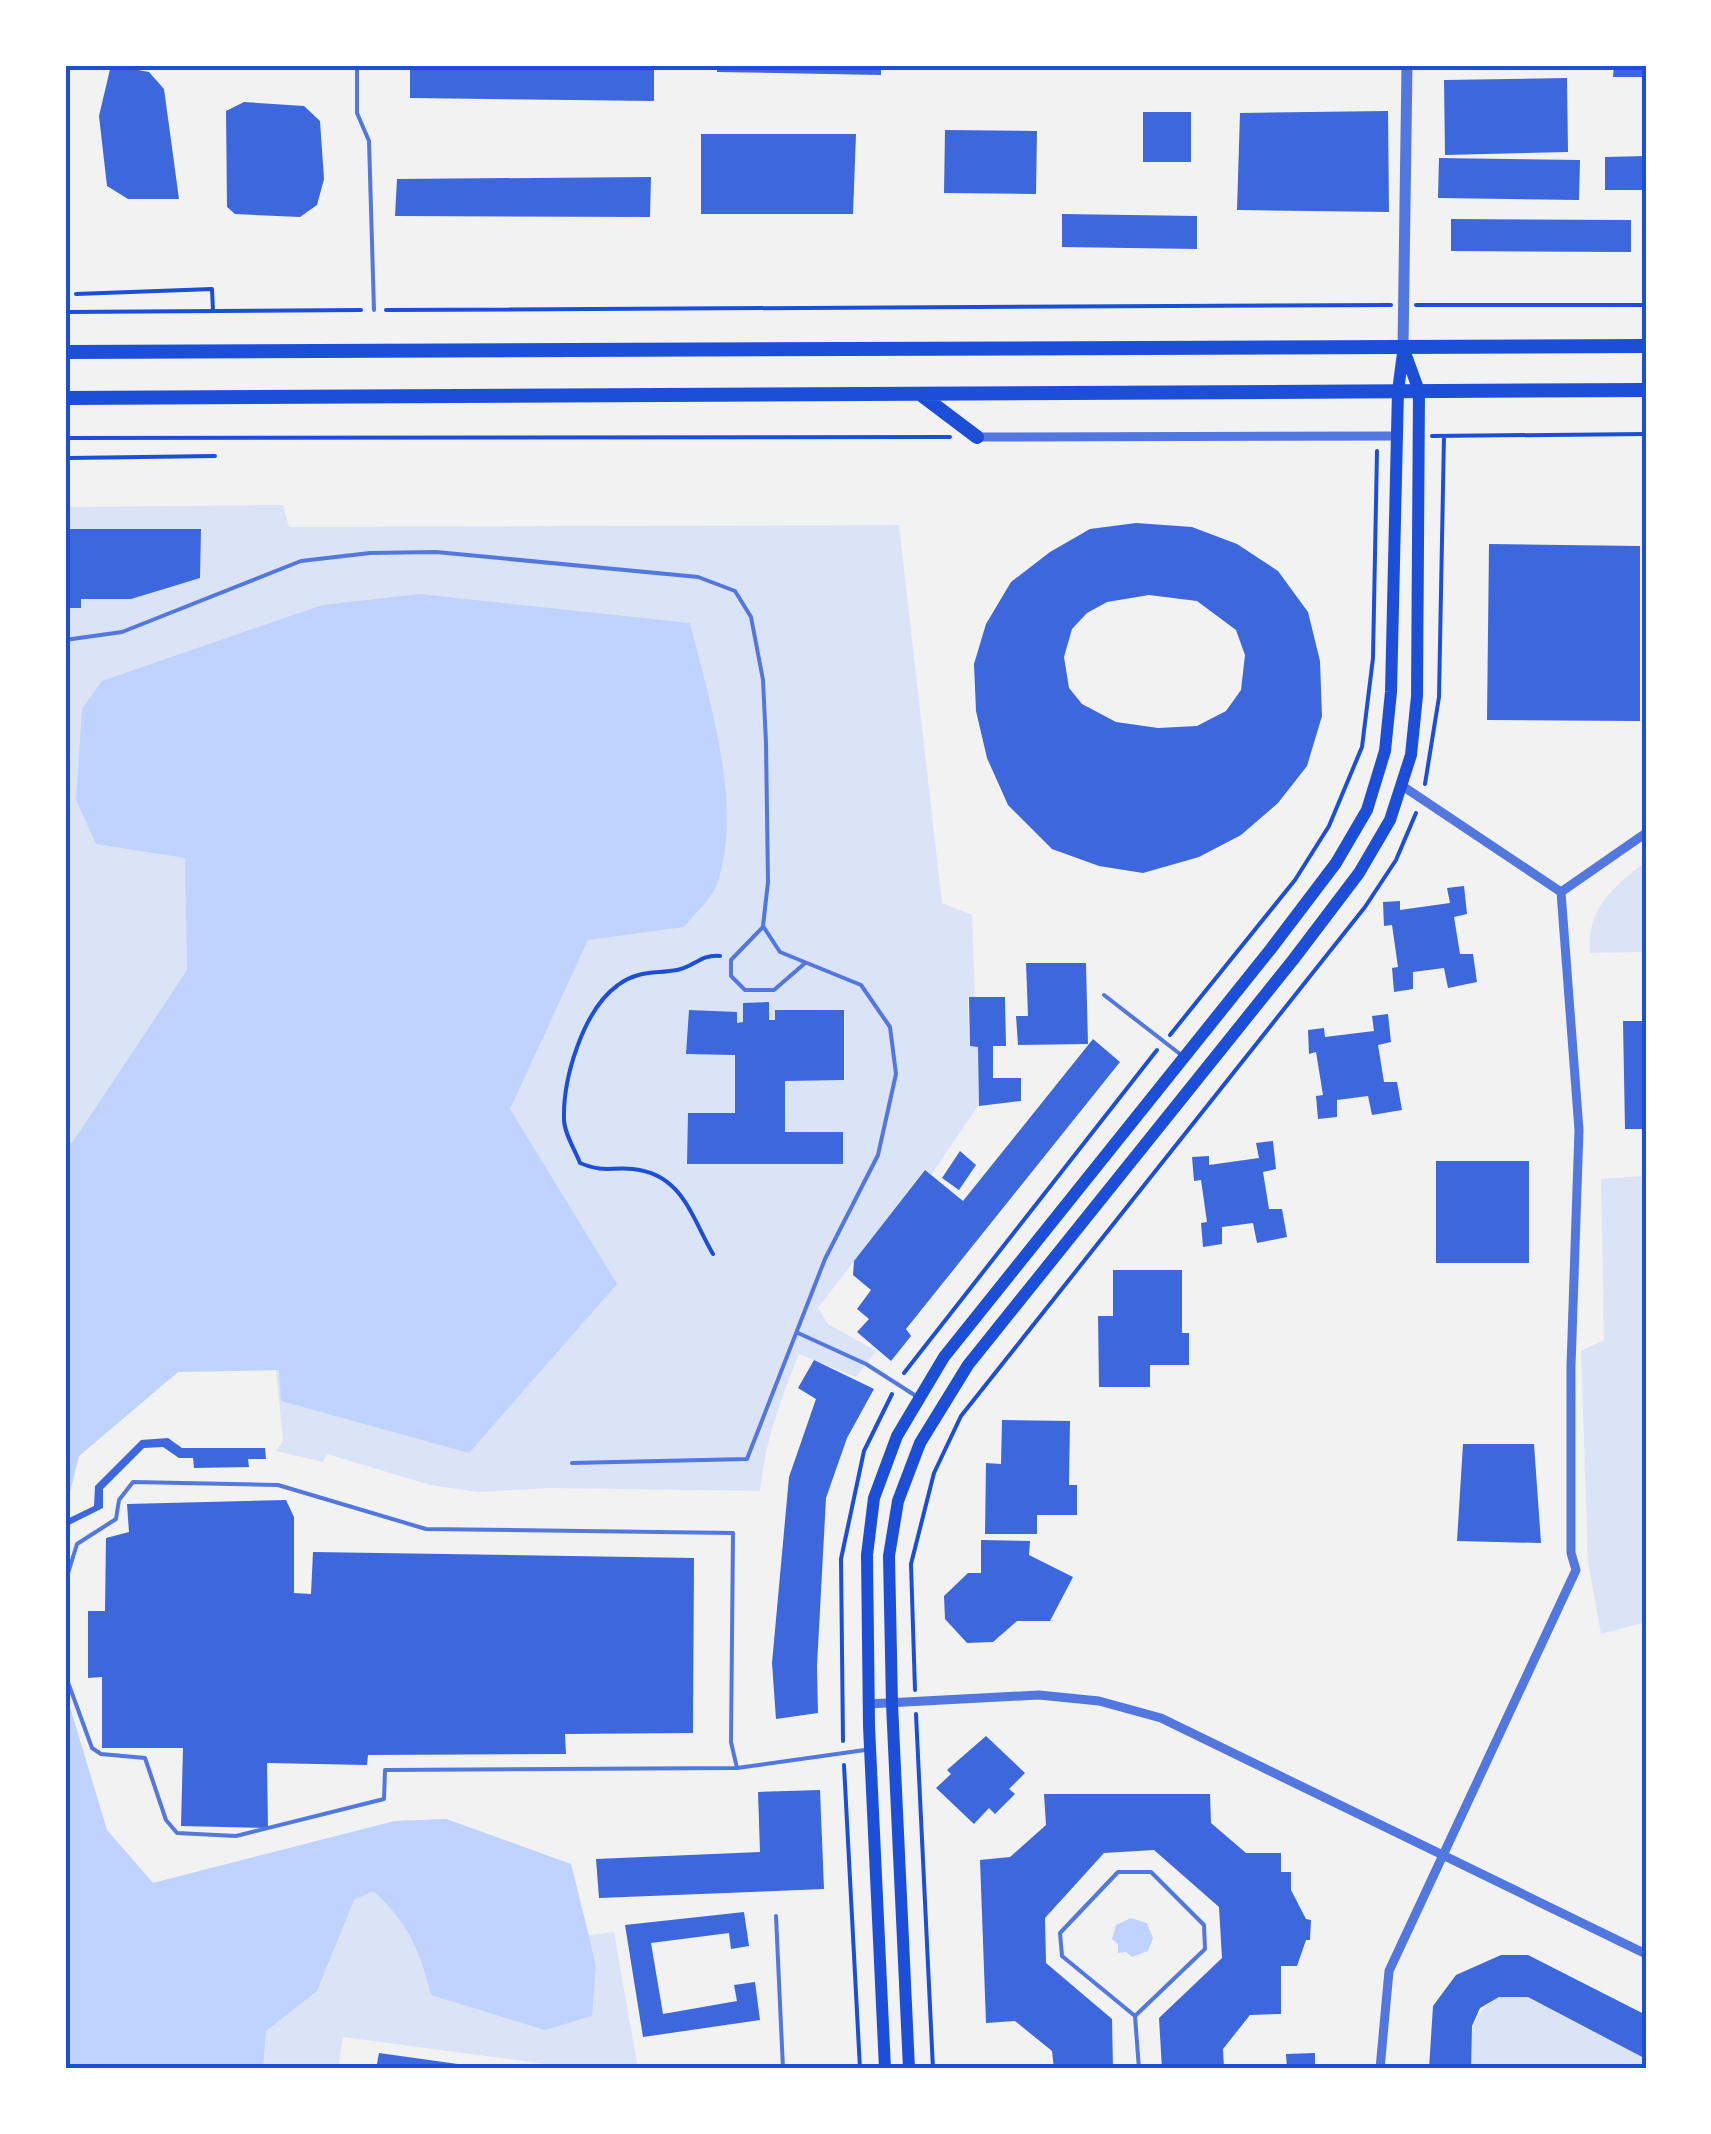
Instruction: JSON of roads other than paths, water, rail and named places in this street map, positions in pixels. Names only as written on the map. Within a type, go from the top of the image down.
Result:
[{"type":"main road","points":[[65,352],[1646,346]]},
{"type":"main road","points":[[885,2069],[868,1704],[866,1555],[874,1498],[897,1436],[944,1357],[1336,864],[1367,810],[1386,751],[1392,692],[1398,391],[1403,347]]},
{"type":"main road","points":[[909,2069],[889,1556],[898,1501],[920,1443],[968,1365],[1359,873],[1390,820],[1411,755],[1418,696],[1419,391],[1403,347]]},
{"type":"main road","points":[[65,398],[1646,390]]},
{"type":"main road","points":[[920,393],[977,436]]},
{"type":"street","points":[[1403,347],[1407,65]]},
{"type":"street","points":[[977,436],[1397,436]]},
{"type":"street","points":[[1401,785],[1561,892]]},
{"type":"street","points":[[1561,892],[1646,833]]},
{"type":"street","points":[[1380,2069],[1389,1972],[1576,1570],[1571,1553],[1571,1366],[1579,1130],[1561,892]]},
{"type":"street","points":[[868,1704],[1039,1695],[1099,1701],[1162,1718],[1646,1954]]},
{"type":"lane","points":[[358,65],[358,113],[370,141],[374,310]]},
{"type":"lane","points":[[65,640],[122,632],[301,561],[370,553],[436,552],[684,575],[735,591],[752,617],[763,680],[768,882],[763,926],[731,960],[731,976],[746,990],[774,990],[804,964]]},
{"type":"lane","points":[[572,1463],[748,1459],[825,1259],[878,1155],[896,1074],[890,1027],[861,985],[780,952],[763,926]]},
{"type":"lane","points":[[1104,995],[1184,1057]]},
{"type":"lane","points":[[798,1333],[866,1364],[920,1398]]},
{"type":"lane","points":[[65,1583],[77,1544],[116,1519],[119,1500],[133,1482],[278,1485],[426,1529],[734,1533],[731,1742],[737,1768]]},
{"type":"lane","points":[[65,1674],[92,1748],[101,1754],[145,1758],[166,1820],[177,1833],[236,1836],[384,1799],[384,1770],[737,1768],[870,1750]]},
{"type":"lane","points":[[1134,2016],[1205,1949],[1204,1925],[1151,1872],[1118,1872],[1060,1934],[1062,1956],[1134,2016],[1138,2069]]},
{"type":"lane","points":[[776,1916],[782,2069]]},
{"type":"water","points":[[420,594],[690,623],[714,719],[725,788],[724,854],[715,890],[684,927],[588,940],[510,1109],[617,1284],[469,1453],[281,1401],[279,1370],[178,1372],[79,1456],[65,1511],[65,1145],[72,1143],[187,970],[185,858],[96,844],[76,800],[82,709],[102,681],[322,605]]},
{"type":"water","points":[[65,1691],[107,1830],[153,1883],[395,1821],[446,1819],[571,1864],[596,1966],[592,2016],[545,2030],[431,1995],[411,1938],[373,1891],[354,1900],[317,1991],[266,2031],[263,2069],[65,2069]]},
{"type":"water","points":[[1131,1918],[1147,1923],[1153,1938],[1148,1951],[1132,1957],[1126,1952],[1118,1953],[1118,1944],[1112,1939],[1116,1925]]}]
